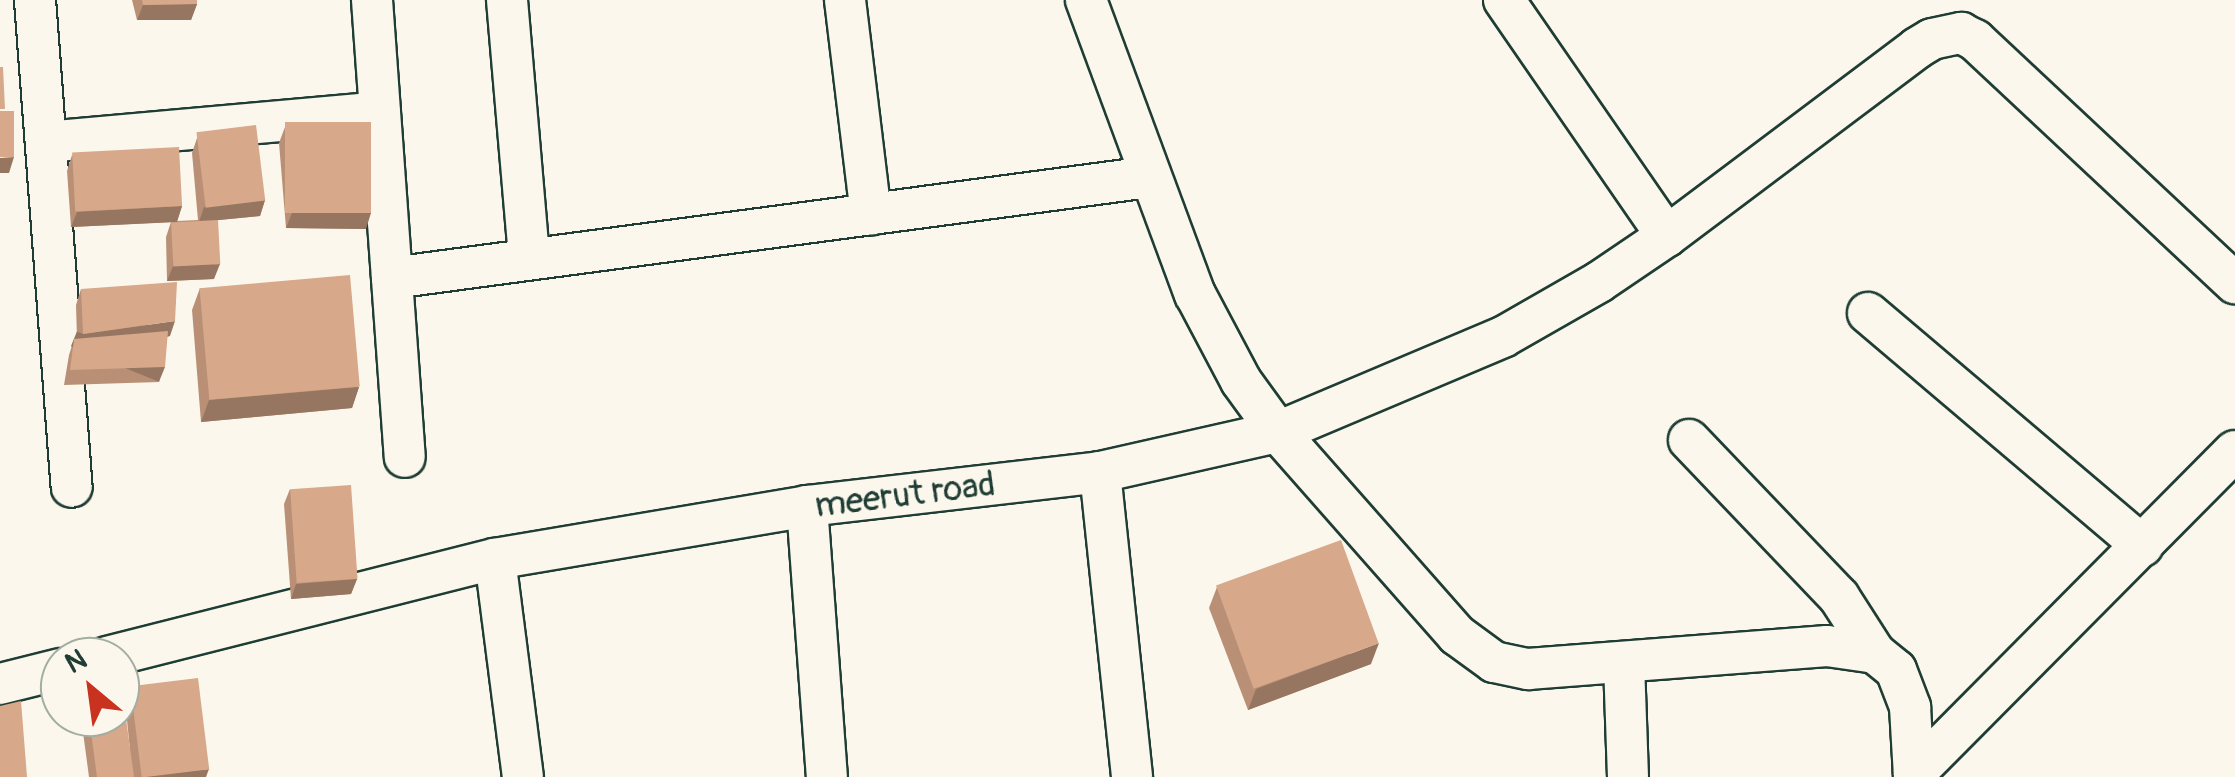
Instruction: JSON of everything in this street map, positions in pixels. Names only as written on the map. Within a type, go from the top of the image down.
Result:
[{"type":"street","points":[[35,0],[72,487]]},
{"type":"street","points":[[372,0],[405,458]]},
{"type":"street","points":[[507,0],[529,259]]},
{"type":"street","points":[[845,0],[871,214]]},
{"type":"street","points":[[1086,0],[1195,294],[1241,381],[1278,432],[1476,651],[1494,662],[1528,668],[1826,646],[1875,652]]},
{"type":"street","points":[[1521,6],[1667,236]]},
{"type":"street","name":"meerut road","points":[[140,649],[495,560],[807,506],[1100,472],[1278,432],[1503,337],[1599,282],[1667,236],[1932,38],[1961,33],[1975,40],[2235,283]]},
{"type":"street","points":[[46,142],[380,112]]},
{"type":"street","points":[[392,278],[1149,177]]},
{"type":"street","points":[[1868,313],[2142,546]]},
{"type":"street","points":[[1689,440],[1839,597],[1875,652],[1896,670],[1910,708],[1914,775]]},
{"type":"street","points":[[1914,775],[2235,451]]},
{"type":"street","points":[[1100,472],[1132,777]]},
{"type":"street","points":[[807,506],[827,777]]},
{"type":"street","points":[[495,560],[523,777]]},
{"type":"street","points":[[1624,663],[1628,777]]},
{"type":"street","points":[[0,684],[40,674]]},
{"type":"building","points":[[142,0],[197,0],[197,4],[143,5]]},
{"type":"building","points":[[3,67],[5,109],[0,109]]},
{"type":"building","points":[[0,111],[14,111],[14,157],[0,157]]},
{"type":"building","points":[[285,122],[371,122],[371,213],[285,213]]},
{"type":"building","points":[[256,125],[265,200],[206,208],[196,132]]},
{"type":"building","points":[[179,147],[182,206],[75,212],[72,153]]},
{"type":"building","points":[[218,220],[220,264],[173,266],[171,222]]},
{"type":"building","points":[[350,275],[360,387],[209,400],[200,288]]},
{"type":"building","points":[[177,282],[175,321],[83,334],[81,289]]},
{"type":"building","points":[[168,331],[165,367],[70,370],[74,339]]},
{"type":"building","points":[[351,485],[358,579],[297,583],[290,489]]},
{"type":"building","points":[[1341,540],[1379,643],[1254,689],[1216,585]]},
{"type":"building","points":[[198,678],[209,769],[142,777],[137,737],[140,737],[140,685]]},
{"type":"building","points":[[21,701],[27,777],[0,777],[0,706]]},
{"type":"building","points":[[92,737],[128,737],[134,777],[97,777]]}]
